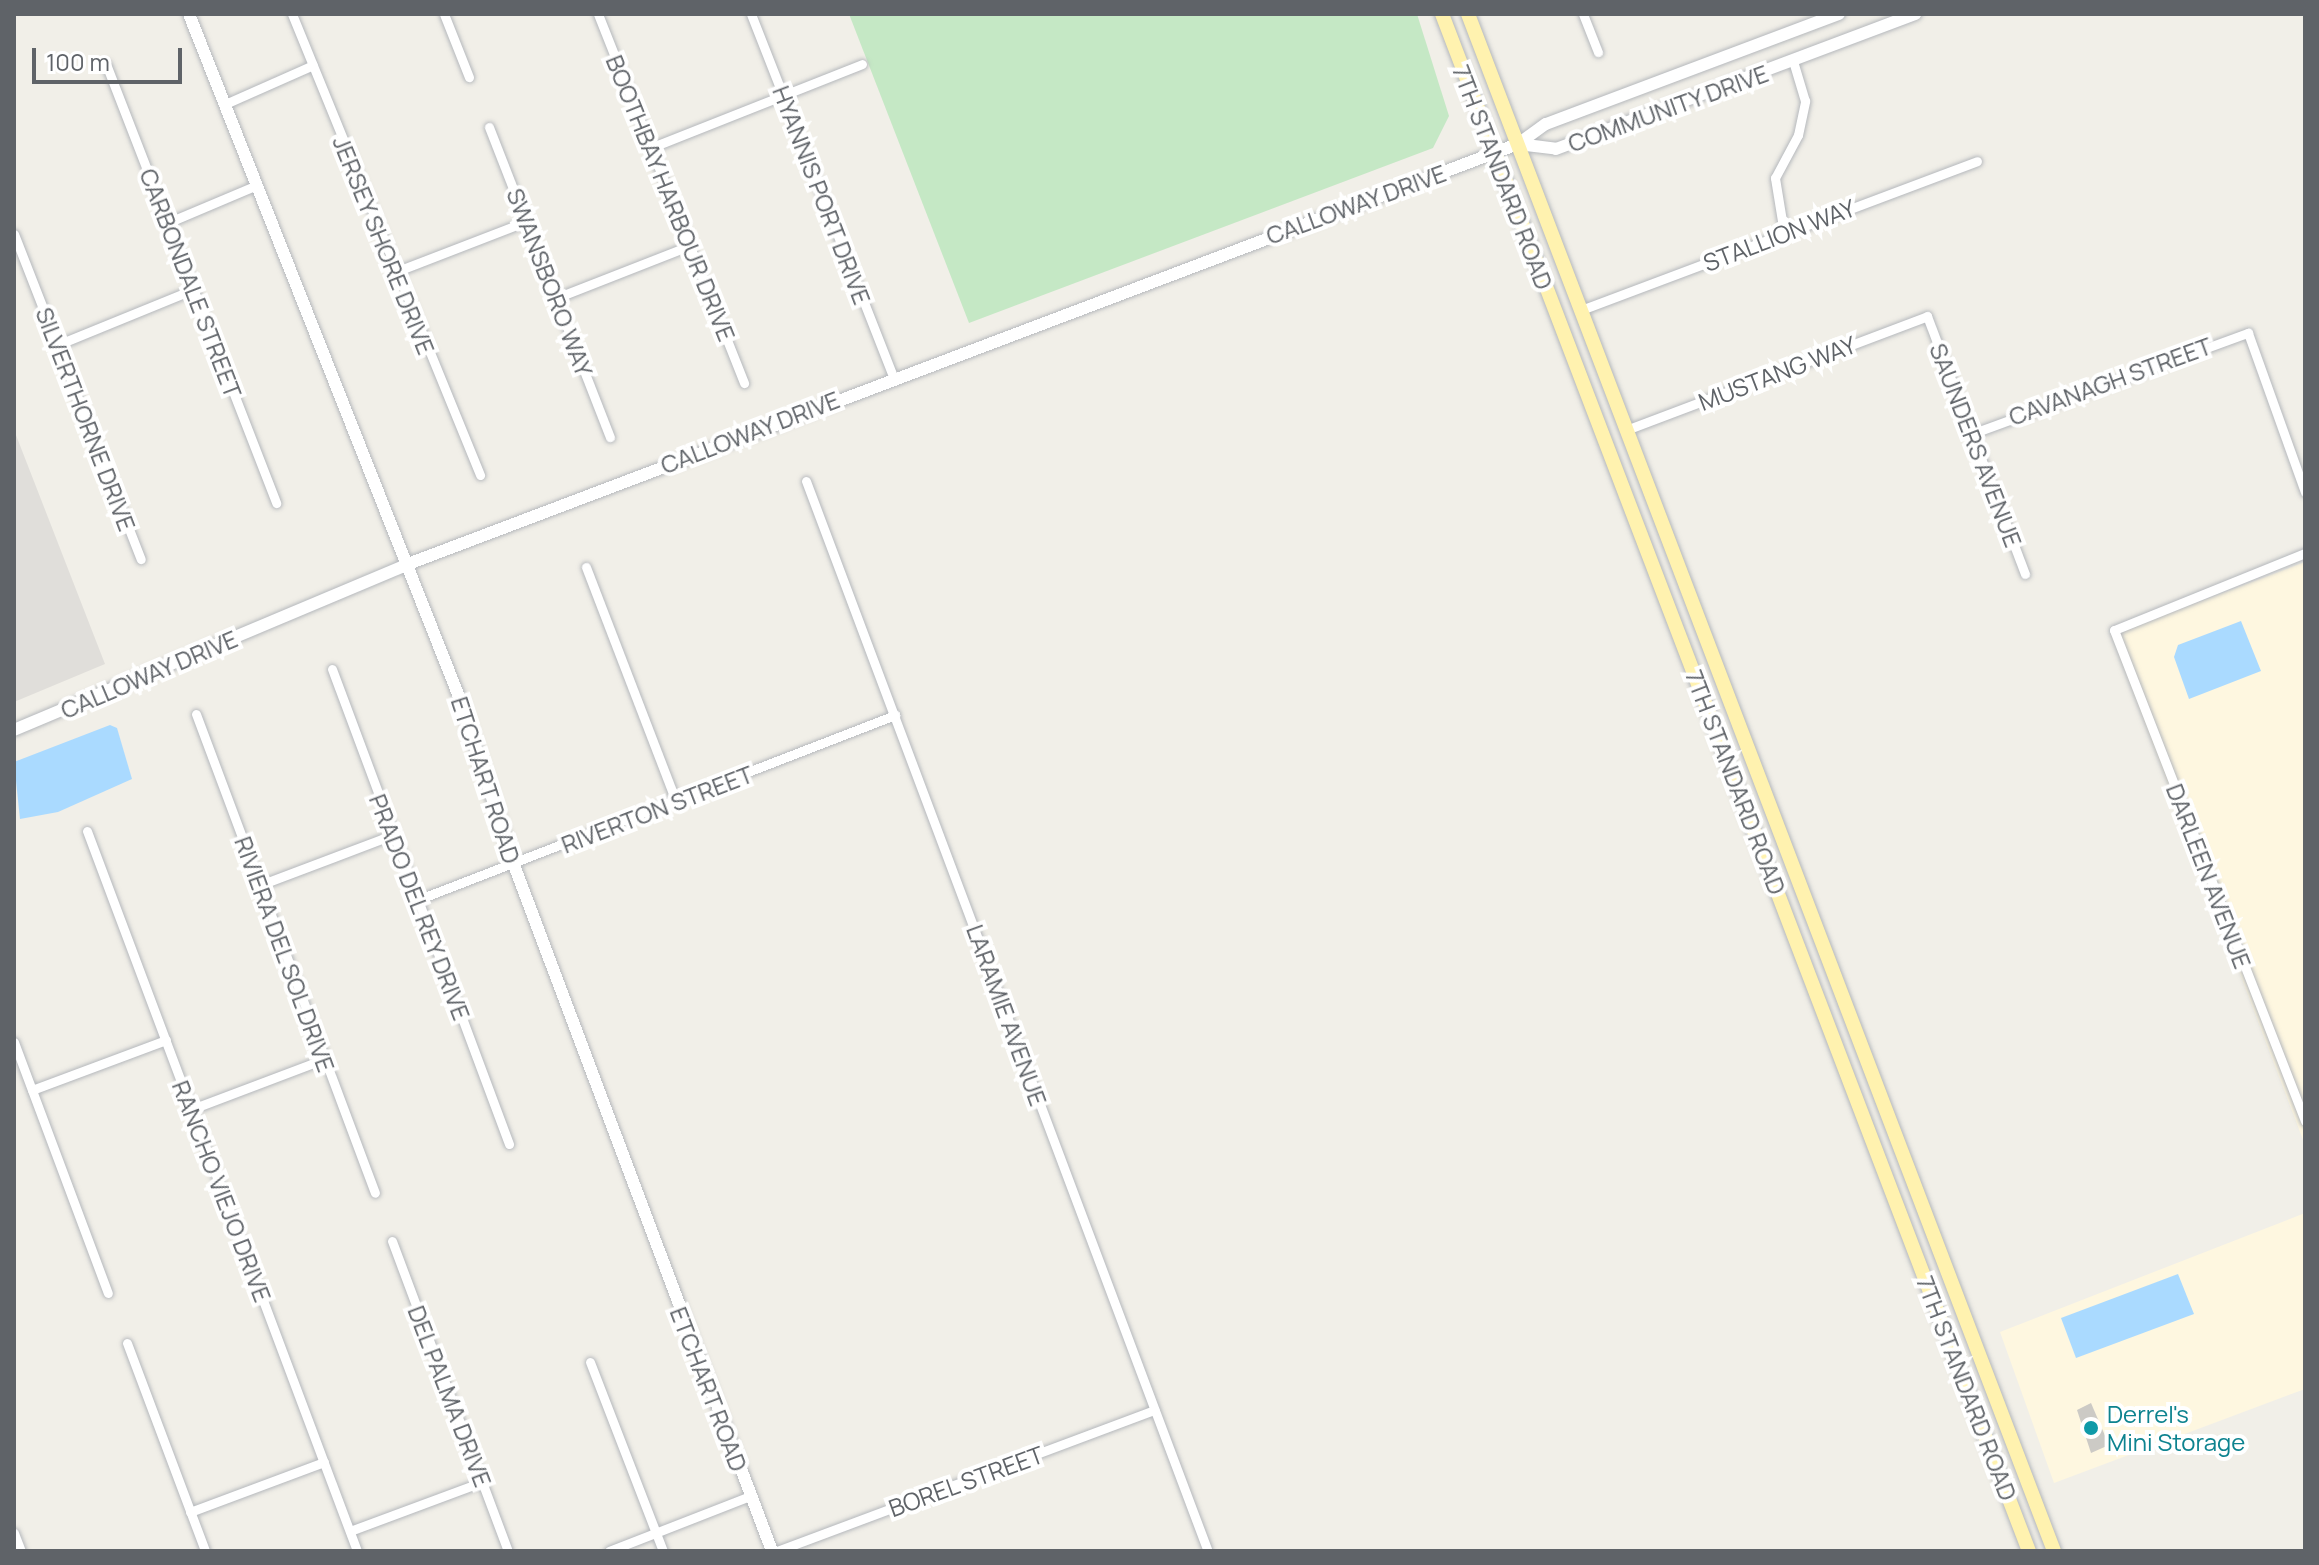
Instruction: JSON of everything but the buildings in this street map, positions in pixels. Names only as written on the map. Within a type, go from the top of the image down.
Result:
[{"type":"main road","name":"7TH STANDARD ROAD","points":[[1442,14],[2029,1551]]},
{"type":"main road","name":"7TH STANDARD ROAD","points":[[1468,14],[2054,1551]]},
{"type":"street","name":"ETCHART ROAD","points":[[189,14],[408,564],[514,865],[750,1496],[774,1551]]},
{"type":"street","name":"JERSEY SHORE DRIVE","points":[[292,14],[480,475]]},
{"type":"street","points":[[444,14],[469,77]]},
{"type":"street","name":"BOOTHBAY HARBOUR DRIVE","points":[[598,14],[744,383]]},
{"type":"street","name":"HYANNIS PORT DRIVE","points":[[751,14],[893,376]]},
{"type":"street","points":[[1583,14],[1598,52]]},
{"type":"street","name":"COMMUNITY DRIVE","points":[[1518,144],[1546,124],[1839,14]]},
{"type":"street","name":"COMMUNITY DRIVE","points":[[1518,144],[1556,149],[1916,14]]},
{"type":"street","points":[[1784,233],[1775,178],[1798,135],[1805,101],[1793,61]]},
{"type":"street","name":"CARBONDALE STREET","points":[[106,64],[276,503]]},
{"type":"street","points":[[650,148],[862,64]]},
{"type":"street","points":[[225,104],[313,65]]},
{"type":"street","name":"SWANSBORO WAY","points":[[489,127],[610,437]]},
{"type":"street","name":"CALLOWAY DRIVE","points":[[14,730],[408,564],[893,376],[1518,144]]},
{"type":"street","name":"STALLION WAY","points":[[1581,310],[1977,161]]},
{"type":"street","points":[[167,223],[257,185]]},
{"type":"street","points":[[395,272],[527,221]]},
{"type":"street","name":"SILVERTHORNE DRIVE","points":[[14,234],[17,250],[141,559]]},
{"type":"street","points":[[556,298],[689,246]]},
{"type":"street","points":[[57,345],[192,290]]},
{"type":"street","name":"MUSTANG WAY","points":[[1626,430],[1927,316]]},
{"type":"street","name":"SAUNDERS AVENUE","points":[[1927,316],[2025,574]]},
{"type":"street","name":"CAVANAGH STREET","points":[[1974,433],[2248,333],[2305,492]]},
{"type":"street","name":"LARAMIE AVENUE","points":[[806,481],[1207,1549]]},
{"type":"street","name":"DARLEEN AVENUE","points":[[2305,553],[2114,630],[2305,1121]]},
{"type":"street","points":[[586,567],[676,802]]},
{"type":"street","name":"PRADO DEL REY DRIVE","points":[[332,669],[509,1144]]},
{"type":"street","name":"RIVIERA DEL SOL DRIVE","points":[[196,714],[375,1193]]},
{"type":"street","name":"RIVERTON STREET","points":[[417,900],[895,715]]},
{"type":"street","name":"RANCHO VIEJO DRIVE","points":[[87,831],[357,1551]]},
{"type":"street","points":[[260,885],[392,835]]},
{"type":"street","points":[[32,1090],[166,1040]]},
{"type":"street","points":[[14,1042],[108,1293]]},
{"type":"street","points":[[192,1109],[324,1059]]},
{"type":"street","name":"DEL PALMA DRIVE","points":[[392,1241],[508,1551]]},
{"type":"street","points":[[127,1343],[205,1551]]},
{"type":"street","points":[[590,1362],[663,1551]]},
{"type":"street","name":"BOREL STREET","points":[[774,1551],[1154,1410]]},
{"type":"street","points":[[190,1512],[324,1462]]},
{"type":"street","points":[[350,1531],[482,1482]]},
{"type":"street","points":[[609,1551],[750,1496]]},
{"type":"street","points":[[14,1533],[21,1551]]},
{"type":"shaded area","points":[[14,430],[105,664],[14,702]]},
{"type":"shaded area","points":[[2305,562],[2305,1145],[2111,635]]},
{"type":"shaded area","name":"Derrel's Mini Storage","points":[[2305,1213],[2305,1389],[2054,1483],[2000,1332]]},
{"type":"green space","points":[[849,14],[1417,14],[1449,116],[1433,148],[969,323]]},
{"type":"water","points":[[2241,621],[2261,671],[2189,699],[2174,657],[2178,645]]},
{"type":"water","points":[[110,725],[117,728],[132,779],[58,812],[20,819],[14,762]]},
{"type":"water","points":[[2178,1274],[2194,1314],[2076,1358],[2061,1318]]},
{"type":"place","name":"Derrel's Mini Storage","points":[[2091,1428]]}]
